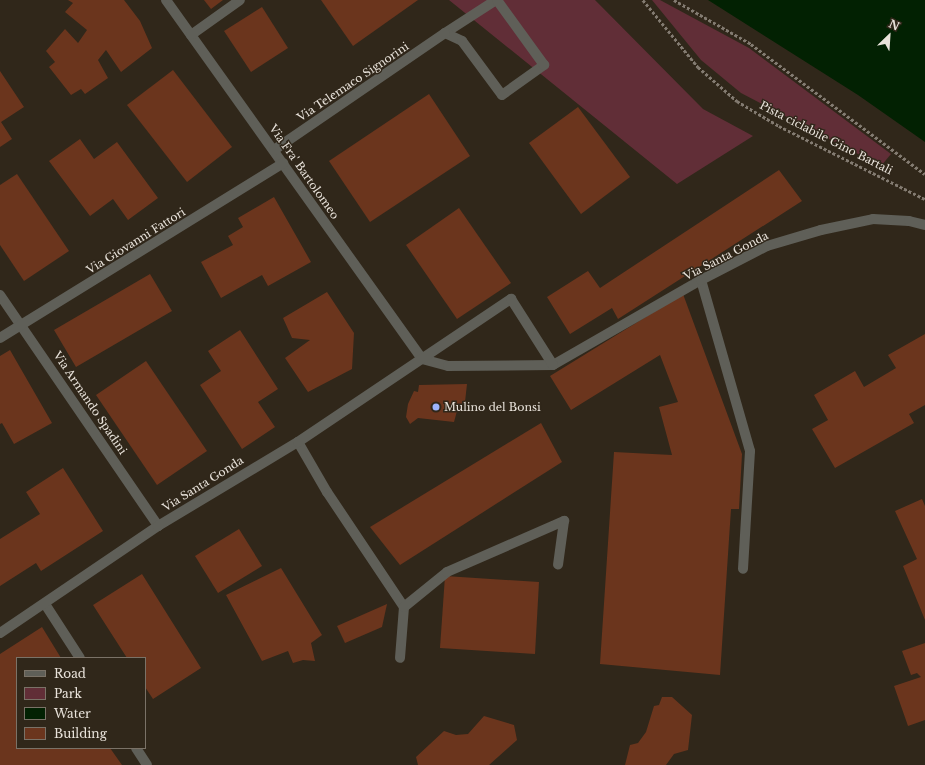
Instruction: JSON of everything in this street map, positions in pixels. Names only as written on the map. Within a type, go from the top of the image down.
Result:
[{"type":"street","name":"Via Fra' Bartolomeo","points":[[166,0],[422,359]]},
{"type":"street","points":[[191,35],[240,0]]},
{"type":"street","name":"Via Telemaco Signorini","points":[[274,150],[445,34],[496,0],[544,65],[502,95],[462,41],[445,34]]},
{"type":"street","name":"Via Giovanni Fattori","points":[[0,338],[23,326],[283,163]]},
{"type":"street","name":"Via Santa Gonda","points":[[422,359],[448,366],[553,365],[701,280],[768,246],[821,230],[873,219],[910,221],[925,225]]},
{"type":"street","points":[[701,280],[750,451],[743,569]]},
{"type":"street","name":"Via Armando Spadini","points":[[0,295],[23,326],[158,526]]},
{"type":"street","name":"Via Santa Gonda","points":[[0,633],[46,604],[158,526],[298,442],[511,299],[553,365]]},
{"type":"street","points":[[298,442],[327,492],[404,607],[400,658]]},
{"type":"street","points":[[404,607],[447,572],[564,521],[558,565]]},
{"type":"street","points":[[46,604],[79,657]]},
{"type":"street","points":[[137,749],[147,765]]},
{"type":"path","name":"Pista ciclabile Gino Bartali","points":[[643,0],[698,66],[737,101],[779,126],[871,170],[925,198]]},
{"type":"path","points":[[674,0],[750,44],[925,174]]},
{"type":"green space","points":[[449,0],[595,0],[703,109],[753,136],[677,184]]},
{"type":"green space","points":[[652,0],[660,0],[749,48],[891,154],[881,166],[741,93],[701,60]]},
{"type":"water","points":[[708,0],[925,0],[925,142],[858,95]]},
{"type":"building","points":[[68,0],[124,0],[140,21],[152,48],[121,72],[106,50],[98,60],[108,78],[85,94],[81,89],[71,95],[49,67],[55,62],[46,51],[65,29],[78,43],[87,30],[65,12],[73,3]]},
{"type":"building","points":[[204,0],[223,0],[211,9]]},
{"type":"building","points":[[321,0],[418,0],[353,46]]},
{"type":"building","points":[[262,7],[288,48],[251,72],[224,31]]},
{"type":"building","points":[[173,70],[232,147],[187,182],[127,105]]},
{"type":"building","points":[[0,71],[24,107],[1,122],[12,139],[0,147]]},
{"type":"building","points":[[429,94],[470,156],[370,222],[329,161]]},
{"type":"building","points":[[578,107],[630,177],[581,214],[529,143]]},
{"type":"building","points":[[80,139],[94,159],[117,142],[158,198],[128,220],[113,199],[90,216],[49,161]]},
{"type":"building","points":[[779,170],[802,201],[618,319],[612,308],[570,334],[547,297],[588,271],[600,288]]},
{"type":"building","points":[[17,174],[69,251],[24,281],[0,245],[0,185]]},
{"type":"building","points":[[274,197],[311,262],[268,286],[262,275],[221,298],[201,262],[233,245],[228,236],[243,227],[238,218]]},
{"type":"building","points":[[459,208],[511,283],[457,319],[406,245]]},
{"type":"building","points":[[150,274],[172,311],[76,367],[54,330]]},
{"type":"building","points":[[327,292],[354,333],[352,369],[308,392],[285,358],[310,340],[292,338],[283,318]]},
{"type":"building","points":[[683,294],[742,454],[739,509],[731,509],[720,675],[600,664],[614,452],[672,455],[659,407],[678,402],[660,355],[571,410],[550,376]]},
{"type":"building","points":[[240,330],[278,389],[258,402],[275,427],[242,449],[200,385],[221,371],[208,351]]},
{"type":"building","points":[[925,334],[925,405],[909,414],[914,423],[835,468],[812,429],[828,420],[814,395],[855,371],[864,387],[896,368],[888,355]]},
{"type":"building","points":[[10,350],[52,423],[14,444],[2,423],[0,424],[0,356]]},
{"type":"building","points":[[146,361],[207,451],[157,485],[96,395]]},
{"type":"building","name":"Mulino del Bonsi","points":[[467,384],[464,411],[457,411],[454,422],[418,418],[410,424],[406,417],[408,404],[414,391],[418,392],[419,385]]},
{"type":"building","points":[[541,423],[562,462],[400,565],[370,527]]},
{"type":"building","points":[[63,468],[103,531],[41,571],[36,563],[0,586],[0,539],[40,514],[26,492]]},
{"type":"building","points":[[922,499],[925,506],[925,620],[903,566],[917,559],[895,511]]},
{"type":"building","points":[[239,529],[262,566],[218,593],[195,556]]},
{"type":"building","points":[[281,568],[322,635],[311,643],[315,661],[303,660],[293,663],[288,651],[262,661],[226,595]]},
{"type":"building","points":[[142,574],[201,668],[153,699],[146,688],[146,657],[126,657],[93,605]]},
{"type":"building","points":[[445,576],[539,582],[535,654],[440,648]]},
{"type":"building","points":[[387,604],[382,627],[345,643],[337,626]]},
{"type":"building","points":[[42,627],[60,657],[16,657],[16,749],[111,749],[122,765],[0,765],[0,654]]},
{"type":"building","points":[[925,643],[925,720],[908,726],[894,686],[921,677],[917,673],[911,675],[902,651]]},
{"type":"building","points":[[662,697],[672,697],[692,715],[688,750],[674,754],[666,765],[625,765],[630,745],[638,743],[646,732],[654,706],[659,705]]},
{"type":"building","points":[[484,716],[514,725],[517,740],[489,765],[418,765],[416,757],[444,731],[456,735],[468,734]]},
{"type":"place","name":"Mulino del Bonsi","points":[[436,407]]}]
